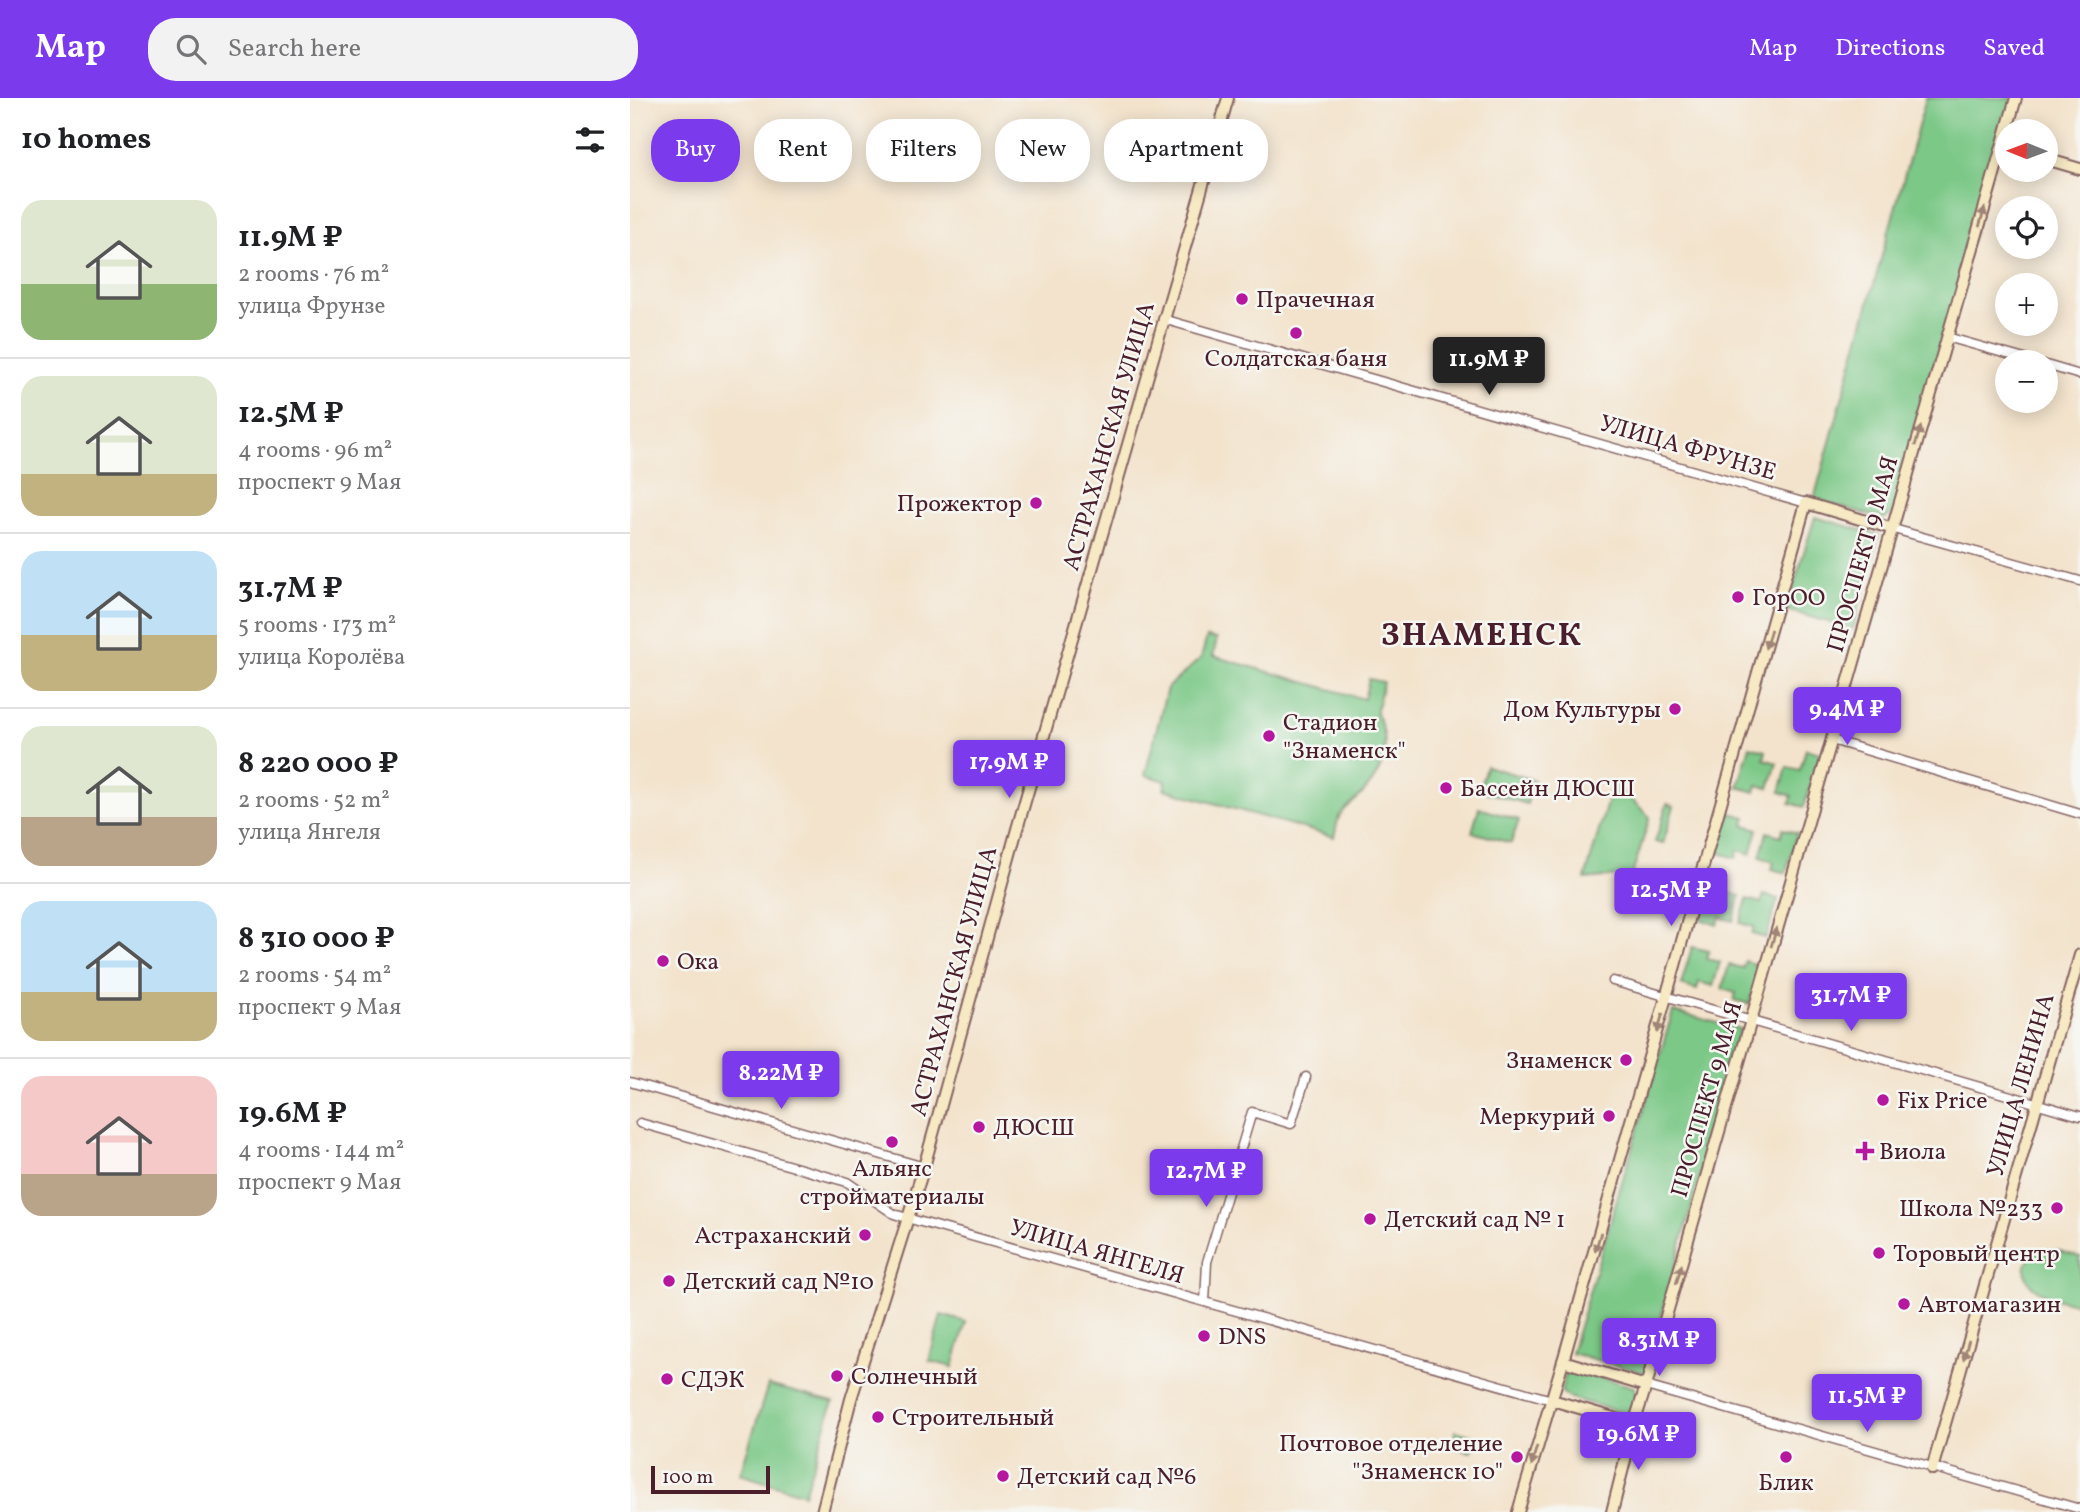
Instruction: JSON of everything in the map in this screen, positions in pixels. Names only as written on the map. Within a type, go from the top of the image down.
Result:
[{"type":"street","name":"АСТРАХАНСКАЯ УЛИЦА","points":[[822,1512],[851,1399],[924,1167],[1227,98]]},
{"type":"street","name":"ПРОСПЕКТ 9 МАЯ","points":[[2011,119],[2016,98]]},
{"type":"street","points":[[2058,163],[2080,169]]},
{"type":"street","name":"ПРОСПЕКТ 9 МАЯ","points":[[1634,1424],[1832,740],[1890,527],[1995,181]]},
{"type":"street","name":"УЛИЦА ФРУНЗЕ","points":[[1163,319],[2080,581]]},
{"type":"street","points":[[1947,337],[1995,351]]},
{"type":"street","points":[[2058,369],[2080,375]]},
{"type":"street","points":[[1518,1512],[1668,995],[1806,503]]},
{"type":"street","points":[[1832,740],[2080,814]]},
{"type":"street","name":"УЛИЦА ЛЕНИНА","points":[[1932,1469],[2080,955]]},
{"type":"street","points":[[1613,981],[2080,1116]]},
{"type":"street","points":[[1205,1302],[1205,1275],[1210,1250],[1252,1112],[1291,1124],[1306,1077]]},
{"type":"street","points":[[630,1082],[924,1167]]},
{"type":"street","name":"УЛИЦА ЯНГЕЛЯ","points":[[640,1123],[846,1182],[894,1214],[907,1218],[1552,1400]]},
{"type":"street","points":[[1563,1361],[1932,1469],[2080,1509]]},
{"type":"street","points":[[1552,1400],[1634,1424],[1612,1512]]},
{"type":"green space","points":[[1926,98],[2012,98],[2006,119],[1995,119],[1995,157],[1893,514],[1883,519],[1814,499]]},
{"type":"green space","points":[[1815,517],[1879,535],[1853,629],[1786,610]]},
{"type":"green space","name":"Стадион \"Знаменск\"","points":[[1207,637],[1217,639],[1213,656],[1364,699],[1369,679],[1383,682],[1376,713],[1385,747],[1380,767],[1368,787],[1340,815],[1334,837],[1164,789],[1166,781],[1145,775],[1167,688],[1201,658]]},
{"type":"green space","points":[[1750,746],[1766,751],[1764,759],[1777,763],[1769,788],[1757,785],[1755,792],[1738,787]]},
{"type":"green space","points":[[1806,749],[1820,753],[1804,807],[1790,803],[1792,796],[1780,792],[1787,767],[1800,770]]},
{"type":"green space","points":[[1486,766],[1534,780],[1527,804],[1479,790]]},
{"type":"green space","points":[[1613,782],[1650,817],[1632,875],[1585,879]]},
{"type":"green space","points":[[1667,804],[1674,806],[1663,844],[1655,842]]},
{"type":"green space","points":[[1479,808],[1519,820],[1511,843],[1472,832]]},
{"type":"green space","points":[[1730,813],[1746,817],[1744,825],[1758,829],[1751,854],[1738,850],[1736,858],[1719,853]]},
{"type":"green space","points":[[1783,829],[1797,833],[1786,873],[1772,869],[1774,862],[1760,857],[1767,832],[1781,836]]},
{"type":"green space","points":[[1712,880],[1729,885],[1727,892],[1740,896],[1733,921],[1720,917],[1717,925],[1700,919]]},
{"type":"green space","points":[[1764,895],[1778,899],[1766,938],[1752,934],[1754,927],[1740,923],[1747,899],[1761,903]]},
{"type":"green space","points":[[1692,947],[1709,951],[1707,959],[1720,962],[1713,986],[1699,982],[1697,990],[1681,985]]},
{"type":"green space","points":[[1745,961],[1761,966],[1749,1004],[1734,1000],[1736,993],[1722,989],[1729,965],[1743,968]]},
{"type":"green space","points":[[1673,1011],[1740,1029],[1646,1373],[1571,1353]]},
{"type":"green space","points":[[2056,1250],[2080,1257],[2080,1305],[2044,1294],[2029,1283],[2026,1275],[2027,1263],[2035,1252]]},
{"type":"green space","points":[[941,1315],[966,1322],[953,1367],[929,1361]]},
{"type":"green space","points":[[1574,1370],[1634,1387],[1636,1398],[1632,1408],[1627,1414],[1567,1397],[1561,1391],[1566,1372]]},
{"type":"green space","points":[[768,1385],[833,1402],[804,1494],[740,1474]]},
{"type":"green space","points":[[1456,1431],[1476,1437],[1471,1452],[1451,1446]]},
{"type":"place","name":"Прачечная","points":[[1242,299]]},
{"type":"place","name":"Солдатская баня","points":[[1296,333]]},
{"type":"place","name":"Прожектор","points":[[1036,503]]},
{"type":"place","name":"ГорОО","points":[[1738,597]]},
{"type":"place","name":"Дом Культуры","points":[[1675,709]]},
{"type":"place","name":"Стадион \"Знаменск\"","points":[[1269,736]]},
{"type":"place","name":"Бассейн ДЮСШ","points":[[1446,788]]},
{"type":"place","name":"Ока","points":[[663,961]]},
{"type":"place","name":"Знаменск","points":[[1626,1060]]},
{"type":"place","name":"Fix Price","points":[[1883,1100]]},
{"type":"place","name":"Меркурий","points":[[1609,1116]]},
{"type":"place","name":"ДЮСШ","points":[[979,1127]]},
{"type":"place","name":"Альянс стройматериалы","points":[[892,1142]]},
{"type":"place","name":"Виола","points":[[1865,1151]]},
{"type":"place","name":"Школа №233","points":[[2057,1208]]},
{"type":"place","name":"Детский сад № 1","points":[[1370,1219]]},
{"type":"place","name":"Астраханский","points":[[865,1235]]},
{"type":"place","name":"Торовый центр","points":[[1879,1253]]},
{"type":"place","name":"Детский сад №10","points":[[669,1281]]},
{"type":"place","name":"Автомагазин","points":[[1904,1304]]},
{"type":"place","name":"DNS","points":[[1204,1336]]},
{"type":"place","name":"Солнечный","points":[[837,1376]]},
{"type":"place","name":"СДЭК","points":[[667,1379]]},
{"type":"place","name":"Строительный","points":[[878,1417]]},
{"type":"place","name":"Почтовое отделение \"Знаменск 10\"","points":[[1517,1457]]},
{"type":"place","name":"Блик","points":[[1786,1457]]},
{"type":"place","name":"Детский сад №6","points":[[1003,1476]]},
{"type":"district","name":"ЗНАМЕНСК","points":[[1482,634]]}]
